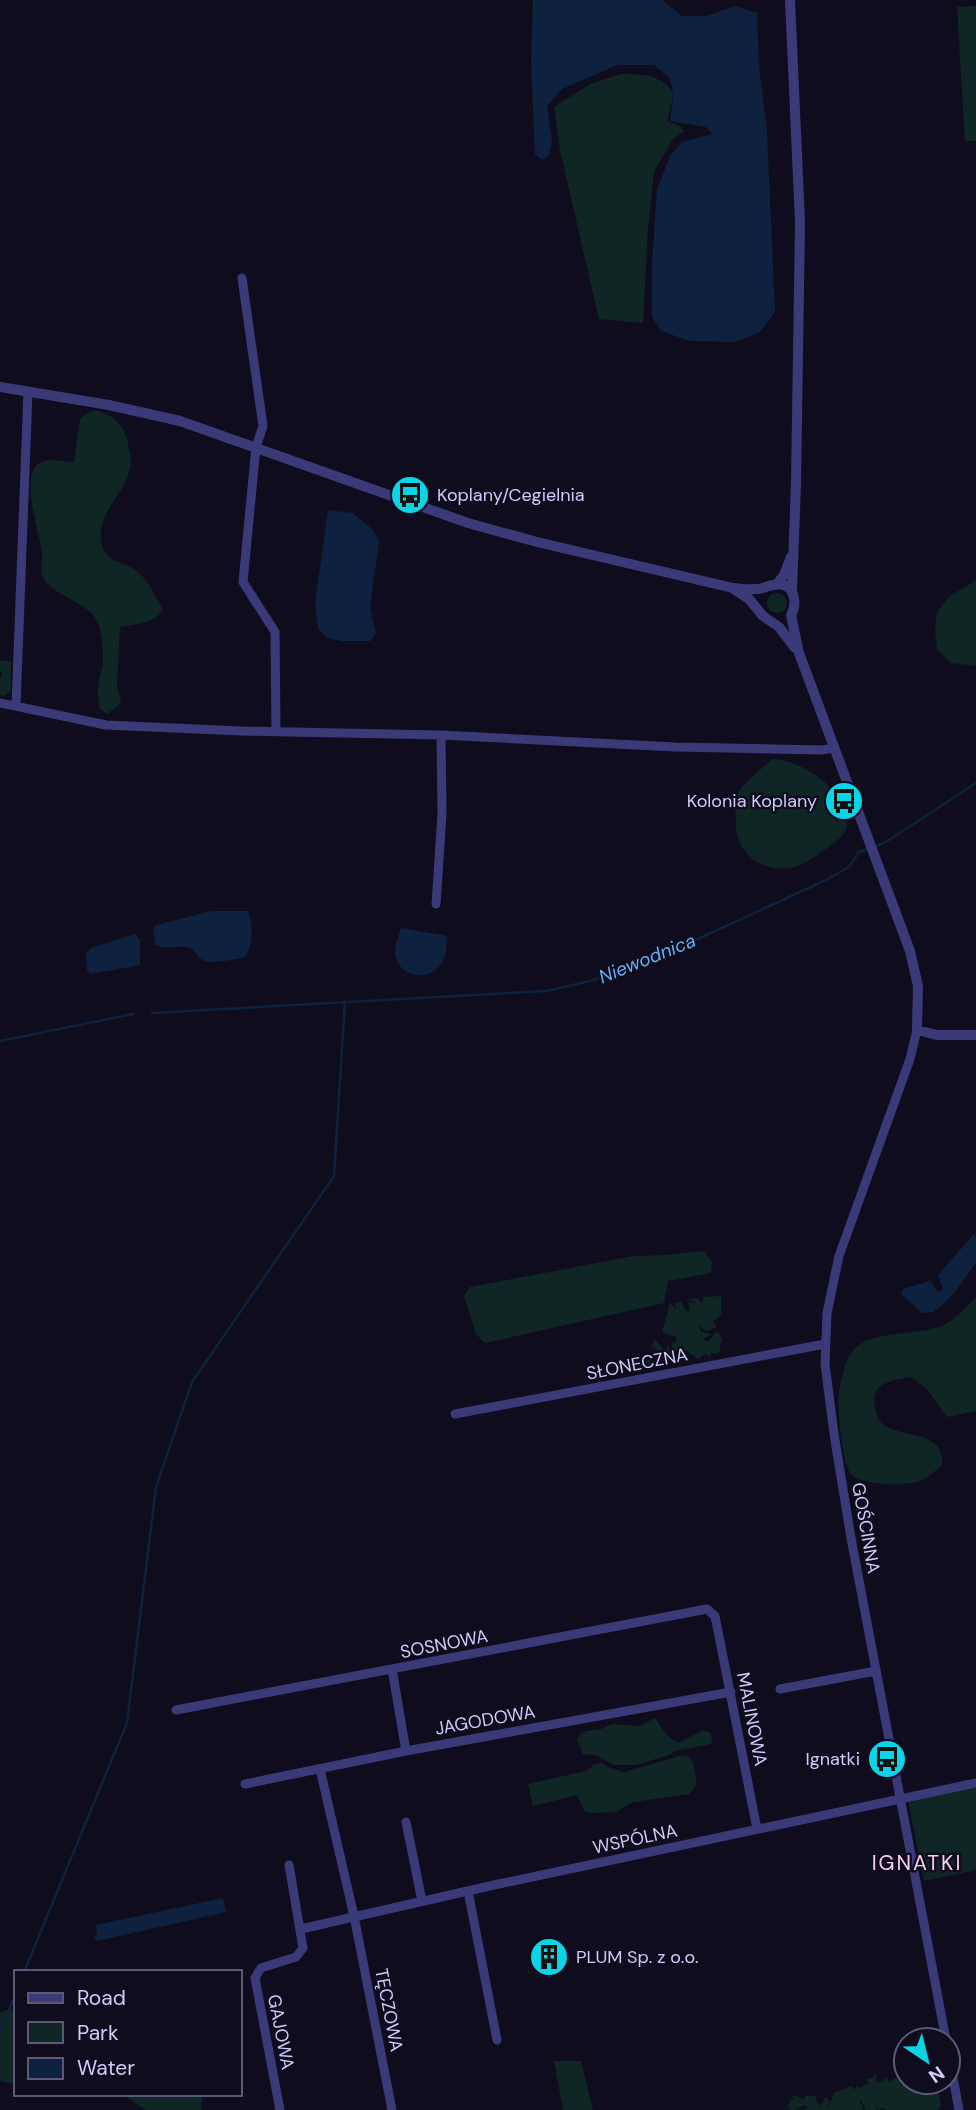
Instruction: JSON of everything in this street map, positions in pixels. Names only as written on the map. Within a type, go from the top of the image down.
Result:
[{"type":"street","points":[[790,0],[800,222],[792,592]]},
{"type":"street","points":[[242,278],[263,426],[256,447],[243,582],[275,632],[276,731]]},
{"type":"street","points":[[0,387],[145,412],[180,421],[468,523],[537,542],[733,588],[788,588],[796,601],[795,609],[785,620],[769,620]]},
{"type":"street","points":[[16,706],[28,391]]},
{"type":"street","points":[[759,609],[761,594],[783,575],[794,552]]},
{"type":"street","points":[[733,588],[785,633],[799,653]]},
{"type":"street","points":[[791,615],[799,653],[915,969],[918,986],[917,1030],[936,1035],[976,1035]]},
{"type":"street","points":[[0,703],[106,725],[441,735],[675,747],[834,748]]},
{"type":"street","points":[[436,904],[442,814],[441,735]]},
{"type":"street","name":"GOŚCINNA","points":[[917,1030],[910,1059],[839,1256],[831,1286],[825,1344],[834,1434],[943,2026]]},
{"type":"street","name":"SŁONECZNA","points":[[455,1414],[825,1344]]},
{"type":"street","name":"SOSNOWA","points":[[176,1710],[707,1609],[715,1616]]},
{"type":"street","name":"MALINOWA","points":[[715,1616],[757,1829]]},
{"type":"street","points":[[392,1670],[406,1751]]},
{"type":"street","points":[[780,1689],[876,1671]]},
{"type":"street","name":"JAGODOWA","points":[[245,1784],[406,1751],[731,1692]]},
{"type":"street","name":"TĘCZOWA","points":[[320,1769],[354,1916],[392,2110]]},
{"type":"street","name":"WSPÓLNA","points":[[301,1929],[976,1783]]},
{"type":"street","points":[[406,1822],[422,1901]]},
{"type":"street","name":"GAJOWA","points":[[280,2110],[255,1978],[261,1968],[300,1955],[304,1944],[289,1865]]},
{"type":"street","points":[[468,1891],[497,2040]]},
{"type":"green space","points":[[976,6],[976,141],[965,141],[957,7]]},
{"type":"green space","points":[[621,74],[650,76],[668,86],[674,93],[667,121],[680,126],[684,131],[673,139],[654,171],[643,323],[599,319],[560,150],[554,107],[590,84]]},
{"type":"green space","points":[[95,410],[110,416],[121,426],[131,459],[125,483],[104,520],[101,530],[103,548],[111,558],[135,570],[144,578],[163,610],[149,621],[120,627],[117,686],[121,703],[107,714],[99,708],[98,689],[103,656],[98,623],[88,610],[56,591],[44,579],[31,493],[33,471],[38,464],[50,460],[74,462],[80,419]]},
{"type":"green space","points":[[976,580],[976,666],[951,663],[937,649],[937,612],[949,597]]},
{"type":"green space","points":[[773,593],[781,593],[787,603],[781,613],[773,613],[767,607],[767,599]]},
{"type":"green space","points":[[0,661],[11,661],[11,691],[4,696],[0,695]]},
{"type":"green space","points":[[772,759],[796,765],[827,784],[844,813],[847,824],[840,838],[810,860],[790,868],[761,864],[746,852],[737,835],[738,793]]},
{"type":"green space","points":[[704,1251],[712,1262],[711,1273],[668,1281],[664,1303],[485,1343],[476,1334],[464,1296],[470,1287],[634,1256]]},
{"type":"green space","points":[[721,1296],[721,1315],[713,1322],[717,1327],[707,1331],[699,1326],[701,1332],[711,1334],[704,1339],[707,1342],[717,1331],[722,1339],[719,1353],[713,1354],[711,1350],[711,1357],[705,1354],[698,1359],[683,1348],[683,1354],[688,1361],[661,1359],[661,1366],[626,1372],[624,1365],[643,1365],[644,1358],[652,1360],[649,1350],[656,1360],[655,1352],[661,1353],[651,1346],[655,1339],[666,1353],[667,1345],[671,1350],[673,1341],[676,1344],[676,1337],[662,1332],[670,1303],[676,1309],[675,1303],[681,1302],[686,1311],[690,1310],[688,1302],[694,1303],[698,1310],[694,1301],[688,1300],[698,1298],[702,1305],[703,1297]]},
{"type":"green space","points":[[976,1297],[976,1411],[947,1417],[926,1388],[911,1377],[887,1382],[874,1395],[876,1412],[881,1423],[893,1430],[931,1441],[941,1454],[942,1465],[923,1480],[905,1484],[875,1483],[852,1475],[848,1470],[843,1449],[839,1398],[843,1373],[850,1355],[857,1346],[879,1337],[944,1325]]},
{"type":"green space","points":[[655,1718],[665,1733],[679,1743],[703,1730],[711,1733],[712,1744],[675,1751],[636,1765],[614,1765],[596,1755],[583,1754],[577,1740],[581,1733],[587,1731],[612,1724],[640,1726]]},
{"type":"green space","points":[[683,1755],[693,1762],[697,1785],[689,1794],[633,1802],[616,1812],[585,1812],[577,1795],[533,1806],[528,1784],[586,1771],[595,1764],[601,1763],[625,1772]]},
{"type":"green space","points":[[976,1786],[976,1870],[924,1881],[908,1800]]},
{"type":"green space","points":[[14,2008],[14,2084],[0,2081],[0,2012]]},
{"type":"green space","points":[[554,2061],[581,2061],[593,2110],[563,2110]]},
{"type":"green space","points":[[876,2074],[877,2083],[887,2077],[889,2082],[892,2080],[892,2096],[939,2096],[941,2107],[937,2110],[879,2110],[877,2106],[876,2110],[866,2110],[859,2101],[862,2110],[802,2110],[808,2108],[804,2105],[795,2110],[788,2110],[790,2107],[786,2109],[795,2098],[789,2095],[804,2100],[805,2096],[815,2096],[819,2106],[824,2101],[823,2097],[827,2098],[829,2107],[834,2093],[852,2086],[854,2090],[858,2085],[860,2091],[860,2087],[870,2083],[868,2078]]},
{"type":"green space","points":[[125,2096],[203,2096],[201,2110],[146,2110]]},
{"type":"water","points":[[533,0],[662,0],[682,16],[707,16],[735,6],[757,13],[759,66],[767,131],[775,312],[759,333],[735,342],[690,341],[661,331],[652,317],[652,263],[657,190],[670,156],[682,142],[712,134],[706,127],[670,121],[674,93],[669,77],[654,65],[617,65],[562,89],[547,106],[552,140],[549,155],[542,160],[535,154],[531,61]]},
{"type":"water","points":[[328,510],[353,513],[373,530],[379,541],[370,607],[376,634],[370,641],[328,638],[318,629],[315,603]]},
{"type":"water","points":[[211,911],[248,911],[252,935],[250,948],[244,958],[209,962],[187,947],[162,947],[155,944],[153,929],[156,925]]},
{"type":"water","points":[[401,928],[447,936],[445,957],[437,969],[416,975],[402,969],[395,955]]},
{"type":"water","points":[[135,934],[140,940],[140,964],[90,974],[87,970],[86,954],[91,948]]},
{"type":"water","points":[[974,1234],[976,1263],[941,1306],[933,1312],[922,1313],[901,1294],[903,1289],[930,1281],[938,1292],[943,1289],[938,1275]]},
{"type":"water","points":[[223,1898],[226,1912],[97,1941],[94,1937],[97,1936],[96,1925]]},
{"type":"waterway","name":"Niewodnica","points":[[873,847],[886,842],[976,783]]},
{"type":"waterway","name":"Niewodnica","points":[[152,1013],[546,991],[586,982],[630,970],[824,881],[849,867],[859,852],[867,849]]},
{"type":"waterway","points":[[25,1970],[127,1723],[156,1487],[192,1382],[334,1176],[345,1001]]},
{"type":"waterway","name":"Niewodnica","points":[[0,1041],[133,1014]]},
{"type":"waterway","points":[[0,2031],[14,1998]]},
{"type":"place","name":"Koplany/Cegielnia","points":[[410,495]]},
{"type":"place","name":"Kolonia Koplany","points":[[844,801]]},
{"type":"place","name":"Ignatki","points":[[887,1759]]},
{"type":"place","name":"PLUM Sp. z o.o.","points":[[549,1957]]},
{"type":"district","name":"IGNATKI","points":[[917,1863]]}]
